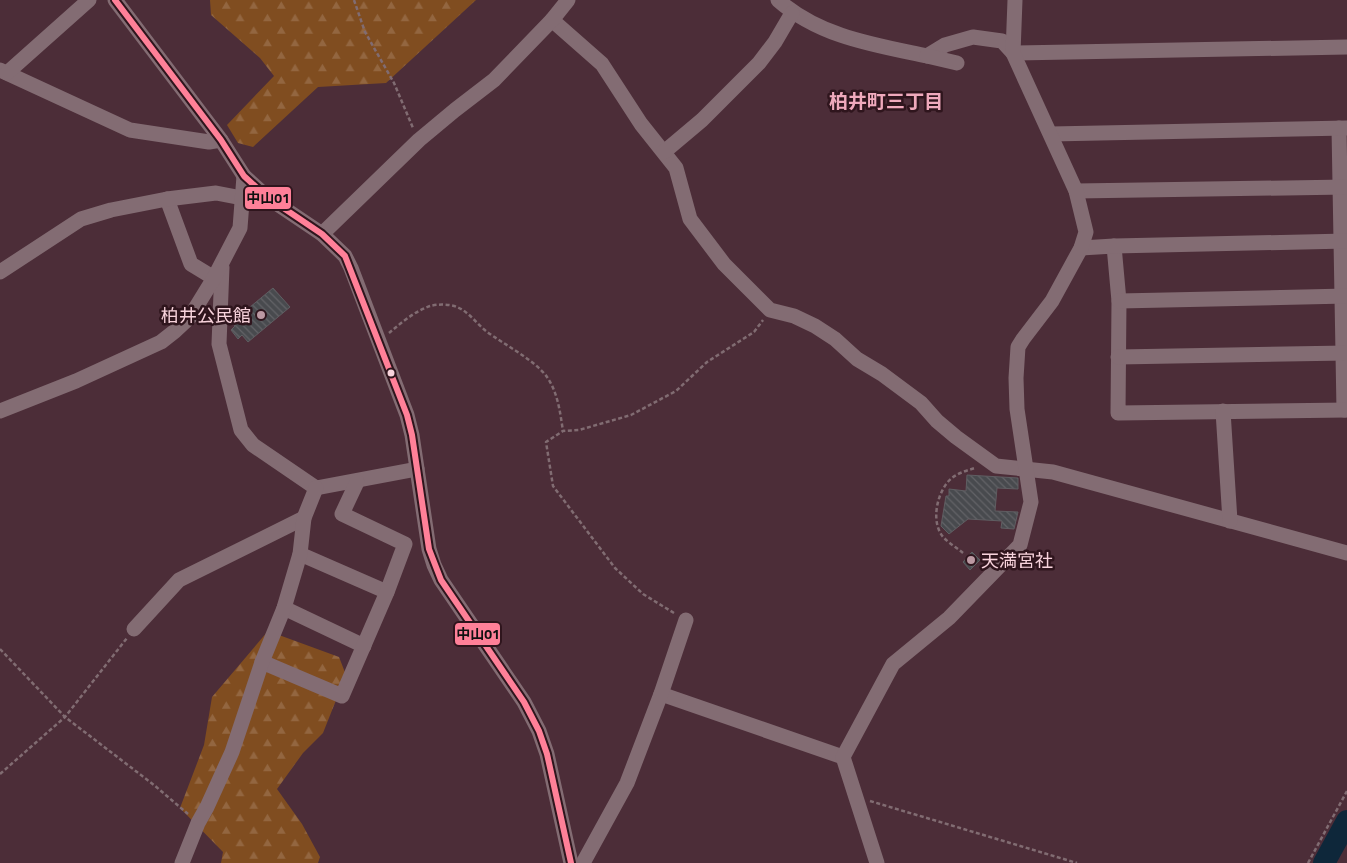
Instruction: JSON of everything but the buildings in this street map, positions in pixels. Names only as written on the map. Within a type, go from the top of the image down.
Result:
[{"type":"street","points":[[89,0],[4,72],[130,130],[209,142],[221,140]]},
{"type":"street","points":[[115,0],[221,140],[244,176],[267,197],[322,234],[345,256],[407,415],[412,435],[429,549],[434,565],[442,580],[524,702],[539,731],[548,754],[571,863]]},
{"type":"street","points":[[322,234],[419,140],[494,80],[552,20],[568,0]]},
{"type":"street","points":[[778,0],[792,13],[837,35],[957,63]]},
{"type":"street","points":[[1013,53],[1015,0]]},
{"type":"street","points":[[664,152],[702,120],[759,63],[775,42],[792,13]]},
{"type":"street","points":[[552,20],[602,64],[641,124],[676,168],[690,219],[724,264],[770,310],[794,316],[815,326],[835,339],[857,360],[882,374],[921,403],[937,422],[996,466],[1053,472],[1347,554]]},
{"type":"street","points":[[877,863],[843,757],[893,664],[949,618],[1020,545],[1031,502],[1017,409],[1018,347],[1022,339],[1052,301],[1081,248],[1086,232],[1076,191],[1013,53],[1002,41],[973,37],[945,45],[928,56]]},
{"type":"street","points":[[1013,53],[1347,47]]},
{"type":"street","points":[[1051,134],[1343,128],[1346,410],[1118,413],[1119,301],[1114,246]]},
{"type":"street","points":[[0,411],[76,381],[161,342],[176,332],[190,317],[222,265],[240,228],[244,176]]},
{"type":"street","points":[[1076,191],[1344,187]]},
{"type":"street","points":[[0,272],[81,219],[111,210],[168,199],[216,193],[242,198]]},
{"type":"street","points":[[168,199],[192,264],[214,278]]},
{"type":"street","points":[[1081,248],[1344,240]]},
{"type":"street","points":[[222,265],[219,344],[241,430],[253,445],[316,488],[357,482],[416,469]]},
{"type":"street","points":[[1119,301],[1344,296]]},
{"type":"street","points":[[1118,357],[1345,353]]},
{"type":"street","points":[[1223,411],[1230,521]]},
{"type":"street","points":[[262,662],[342,696],[387,592],[405,544],[342,514],[357,482]]},
{"type":"street","points":[[182,863],[198,823],[232,752],[262,662],[284,608],[300,554],[304,518],[316,488]]},
{"type":"street","points":[[134,629],[179,580],[304,518]]},
{"type":"street","points":[[300,554],[387,592]]},
{"type":"street","points":[[284,608],[364,646]]},
{"type":"street","points":[[583,863],[627,783],[661,694],[686,620]]},
{"type":"street","points":[[661,694],[843,757]]},
{"type":"path","points":[[354,0],[366,32],[394,83],[419,140]]},
{"type":"path","points":[[379,342],[407,318],[430,306],[455,306],[468,313],[486,330],[534,364],[546,375],[560,406],[563,431]]},
{"type":"path","points":[[686,620],[642,594],[615,568],[553,486],[546,442],[563,431],[580,430],[631,415],[676,391],[707,362],[754,332],[770,310]]},
{"type":"path","points":[[963,552],[944,537],[936,524],[937,506],[940,496],[948,482],[960,473],[977,468],[996,466]]},
{"type":"path","points":[[0,774],[65,717],[134,629]]},
{"type":"path","points":[[0,649],[65,717],[154,785],[198,823]]},
{"type":"path","points":[[1308,863],[1347,791]]},
{"type":"path","points":[[855,796],[1077,863]]},
{"type":"green space","points":[[210,0],[476,0],[386,83],[318,87],[253,147],[238,143],[227,125],[274,76],[260,58],[211,15]]},
{"type":"green space","points":[[268,631],[339,657],[346,675],[323,733],[303,753],[277,789],[302,824],[320,857],[318,863],[221,863],[223,852],[180,808],[204,745],[212,697]]},
{"type":"waterway","points":[[1324,863],[1347,821]]},
{"type":"transit line","name":"中山01","points":[[115,0],[221,140],[244,176],[267,197],[322,234],[345,256],[407,415],[412,435],[429,549],[441,580],[524,702],[539,731],[547,754],[571,863]]},
{"type":"place","name":"柏井公民館","points":[[261,315]]},
{"type":"place","name":"天満宮社","points":[[971,560]]},
{"type":"district","name":"柏井町三丁目","points":[[886,100]]}]
